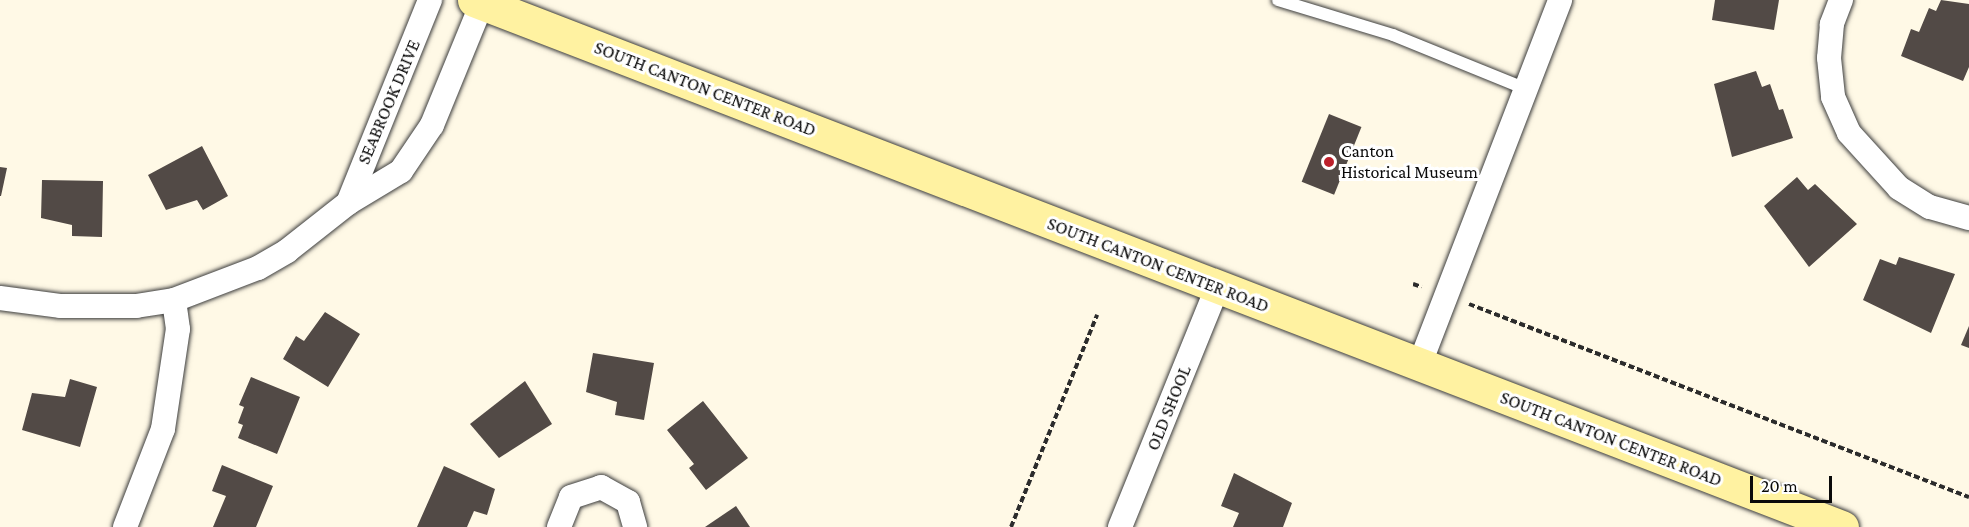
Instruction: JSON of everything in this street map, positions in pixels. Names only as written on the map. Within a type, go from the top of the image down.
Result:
[{"type":"main road","name":"SOUTH CANTON CENTER ROAD","points":[[478,2],[1842,527]]},
{"type":"street","name":"SEABROOK DRIVE","points":[[348,203],[430,0]]},
{"type":"street","points":[[1419,366],[1560,0]]},
{"type":"street","points":[[1841,0],[1832,24],[1829,58],[1833,97],[1849,133],[1899,188],[1930,207],[1969,218]]},
{"type":"street","name":"SEABROOK DRIVE","points":[[0,298],[61,306],[174,300],[258,268],[348,203],[401,171],[432,125],[478,2]]},
{"type":"street","name":"OLD SHOOL","points":[[1120,527],[1217,288]]},
{"type":"street","points":[[125,527],[163,429],[178,329],[174,300]]},
{"type":"street","points":[[559,527],[571,497],[601,488],[628,502],[635,527]]},
{"type":"lane","points":[[1278,0],[1393,35],[1526,89]]},
{"type":"path","points":[[1481,308],[1969,496]]},
{"type":"path","points":[[1011,527],[1097,315]]},
{"type":"building","points":[[1715,0],[1779,0],[1774,30],[1712,20]]},
{"type":"building","points":[[1941,0],[1969,4],[1969,67],[1963,81],[1901,56],[1911,29],[1919,32],[1929,8],[1936,11]]},
{"type":"building","points":[[1756,71],[1762,87],[1770,84],[1779,110],[1783,109],[1793,138],[1732,157],[1714,84]]},
{"type":"building","name":"Canton Historical Museum","points":[[1329,114],[1361,127],[1334,195],[1302,182]]},
{"type":"building","points":[[202,146],[228,196],[203,210],[197,200],[166,210],[148,175]]},
{"type":"building","points":[[0,167],[7,168],[1,196],[0,196]]},
{"type":"building","points":[[1797,177],[1808,190],[1815,184],[1857,224],[1809,267],[1764,206]]},
{"type":"building","points":[[42,180],[103,181],[102,237],[72,236],[72,225],[41,218]]},
{"type":"building","points":[[1899,257],[1955,274],[1931,333],[1863,300],[1880,259],[1896,265]]},
{"type":"building","points":[[325,312],[360,334],[328,387],[283,359],[296,336],[304,341]]},
{"type":"building","points":[[1969,326],[1969,348],[1961,345]]},
{"type":"building","points":[[593,353],[654,363],[644,420],[615,415],[617,402],[586,392]]},
{"type":"building","points":[[251,377],[300,397],[277,454],[238,438],[243,425],[238,423],[244,407],[239,405]]},
{"type":"building","points":[[70,379],[97,387],[80,447],[22,430],[32,393],[65,397]]},
{"type":"building","points":[[525,381],[552,424],[499,458],[470,424]]},
{"type":"building","points":[[703,401],[748,458],[706,490],[689,468],[694,464],[667,430]]},
{"type":"building","points":[[222,465],[273,486],[256,527],[213,527],[226,496],[212,491]]},
{"type":"building","points":[[444,466],[495,489],[487,515],[474,511],[467,527],[417,527]]},
{"type":"building","points":[[1234,473],[1292,503],[1283,527],[1233,527],[1239,513],[1221,506]]},
{"type":"building","points":[[736,506],[750,527],[705,527]]},
{"type":"place","name":"Canton Historical Museum","points":[[1329,162]]}]
